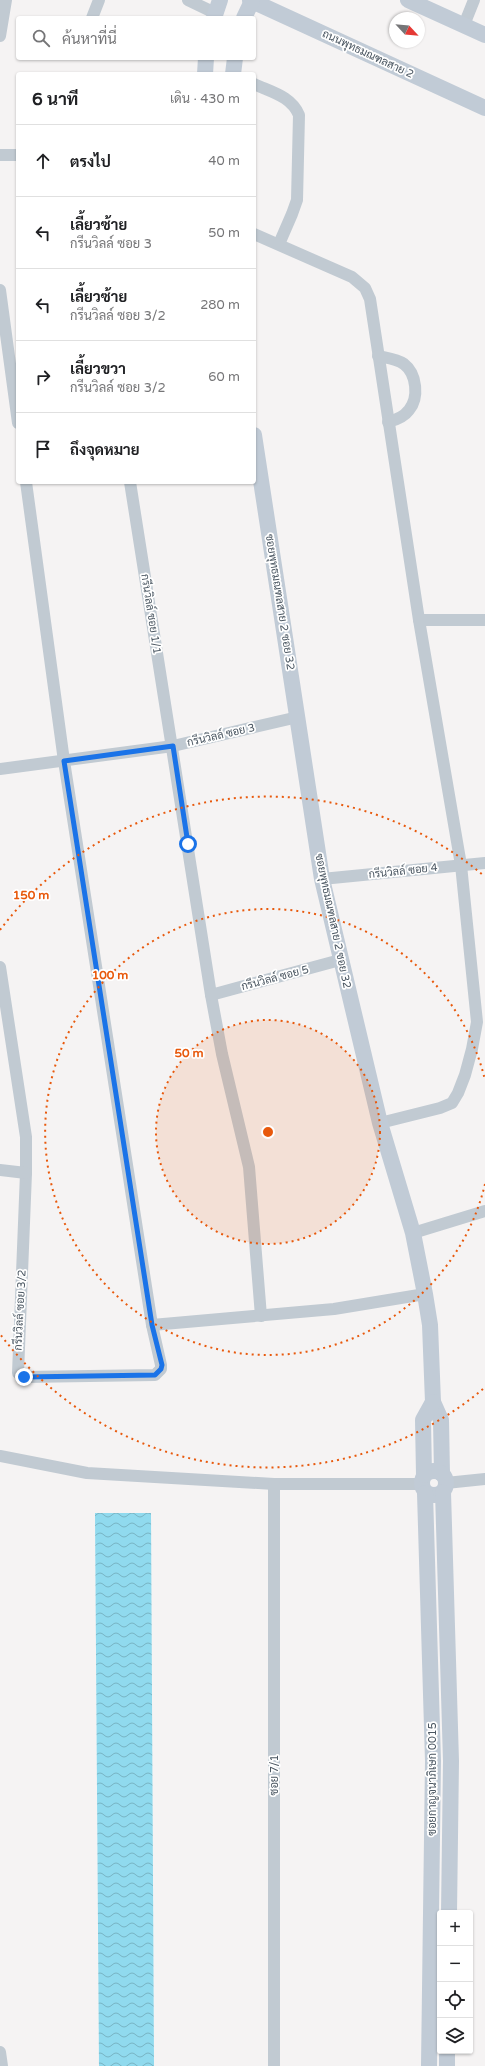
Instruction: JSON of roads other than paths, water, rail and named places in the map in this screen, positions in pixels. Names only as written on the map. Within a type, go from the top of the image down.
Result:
[{"type":"street","points":[[0,36],[6,0]]},
{"type":"street","points":[[93,16],[99,0]]},
{"type":"street","points":[[188,0],[216,10]]},
{"type":"street","points":[[245,16],[251,0]]},
{"type":"street","name":"ถนนพุทธมณฑลสาย 2","points":[[251,0],[485,108]]},
{"type":"street","points":[[408,0],[485,35]]},
{"type":"street","points":[[464,25],[474,0]]},
{"type":"street","points":[[205,72],[206,60]]},
{"type":"street","points":[[233,72],[235,60]]},
{"type":"street","points":[[256,85],[283,97],[295,105],[299,115],[297,200],[279,244]]},
{"type":"street","points":[[0,155],[16,155]]},
{"type":"street","points":[[256,235],[352,277],[365,288],[370,299],[419,620],[461,865],[477,1022],[465,1075],[458,1093],[452,1103],[440,1108],[380,1123]]},
{"type":"street","points":[[0,290],[16,408]]},
{"type":"street","points":[[378,356],[404,364],[414,378],[415,390],[410,410],[400,418],[388,422]]},
{"type":"street","name":"ซอยพุทธมณฑลสาย 2 ซอย 32","points":[[256,448],[322,879],[340,960],[380,1123],[413,1233],[425,1294],[430,1325],[433,1402],[441,1420],[444,1483]]},
{"type":"street","name":"กรีนวิลล์ ซอย 3/2","points":[[0,967],[26,1137],[26,1173],[18,1373],[24,1377],[155,1375],[161,1369],[162,1365],[152,1325],[64,761],[26,484]]},
{"type":"street","name":"กรีนวิลล์ ซอย 1/1","points":[[130,484],[173,746],[211,995],[222,1054],[249,1167],[262,1316]]},
{"type":"street","points":[[419,620],[485,620]]},
{"type":"street","name":"กรีนวิลล์ ซอย 3","points":[[0,769],[173,746],[298,717]]},
{"type":"street","name":"กรีนวิลล์ ซอย 4","points":[[322,879],[485,863]]},
{"type":"street","name":"กรีนวิลล์ ซอย 5","points":[[211,995],[340,960]]},
{"type":"street","points":[[0,1170],[26,1173]]},
{"type":"street","points":[[413,1233],[485,1211]]},
{"type":"street","points":[[152,1325],[334,1310],[425,1294]]},
{"type":"street","points":[[433,1402],[423,1420],[424,1484],[434,1496],[444,1483],[485,1479]]},
{"type":"street","points":[[0,1456],[87,1473],[274,1484],[424,1484]]},
{"type":"street","points":[[424,1484],[433,1471],[444,1483]]},
{"type":"street","name":"ซอยกาญจนาภิเษก 0015","points":[[444,1483],[451,1761],[449,1910]]},
{"type":"street","name":"ซอย 7/1","points":[[274,1484],[274,2066]]},
{"type":"street","name":"ซอยกาญจนาภิเษก 0015","points":[[424,1484],[433,1761],[429,2066]]},
{"type":"street","points":[[0,2052],[2,2066]]},
{"type":"street","points":[[447,2054],[447,2066]]},
{"type":"water","points":[[95,1513],[151,1513],[154,2066],[99,2066]]}]
